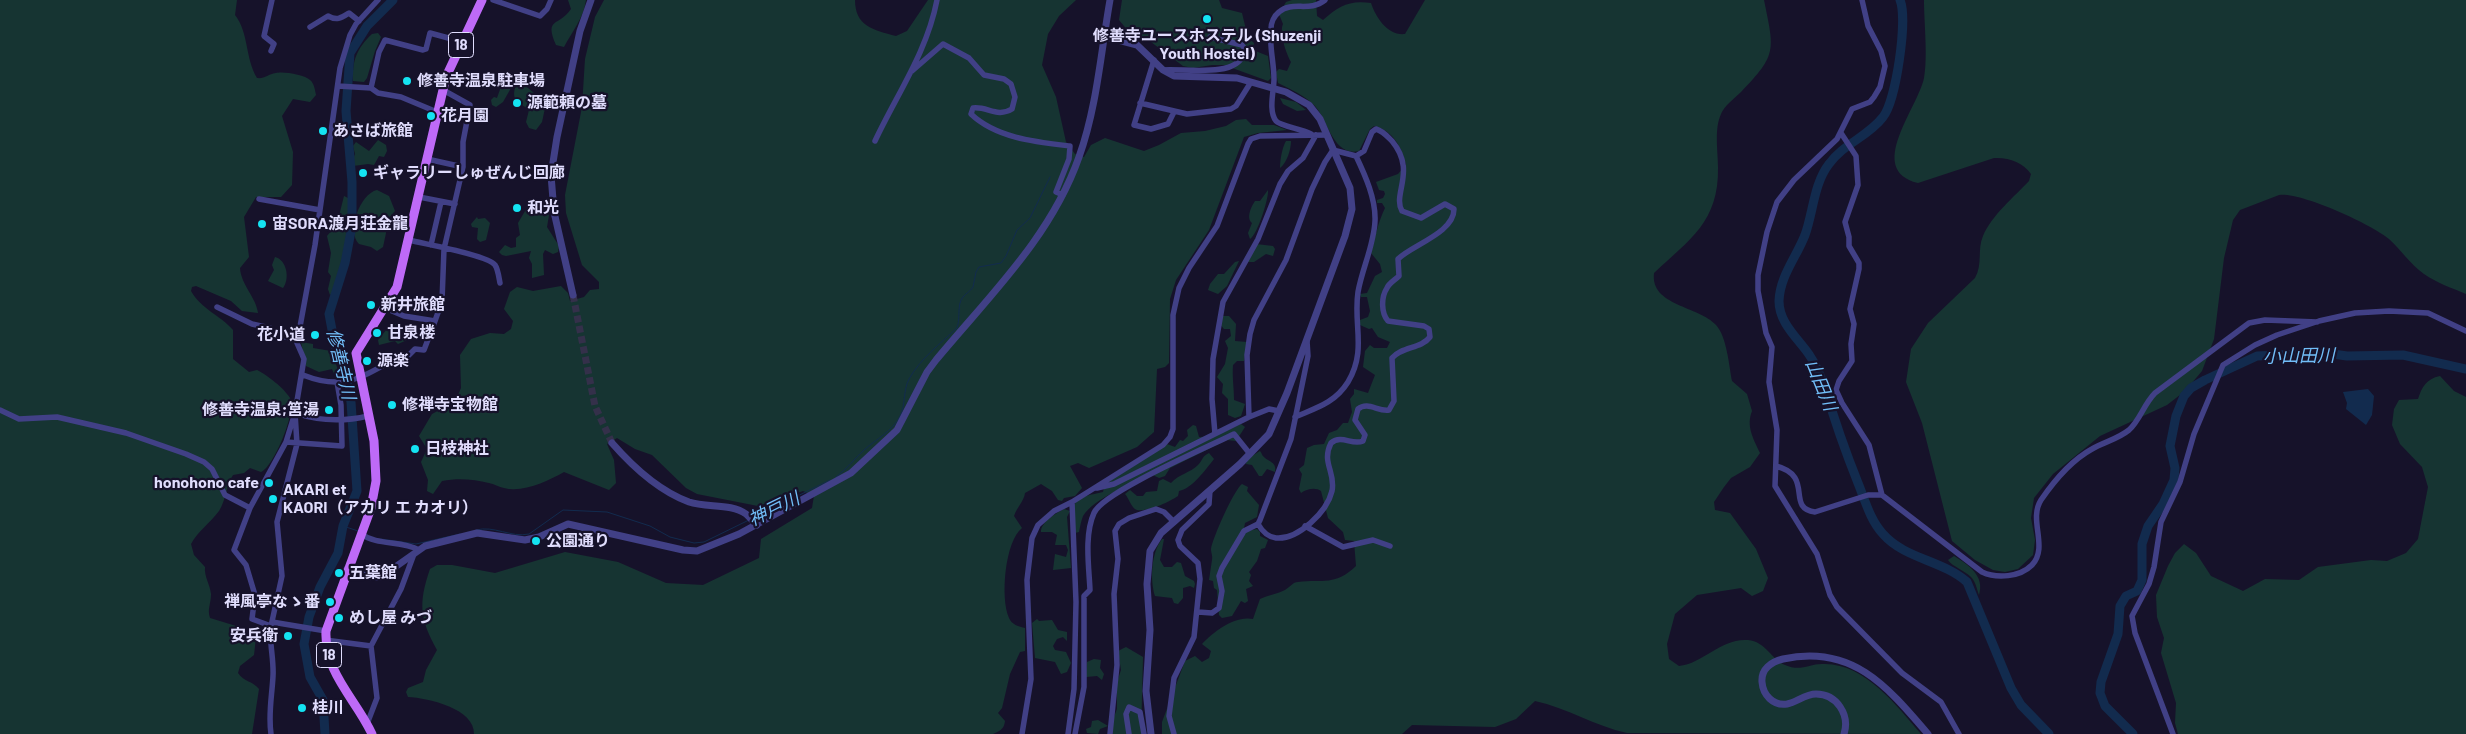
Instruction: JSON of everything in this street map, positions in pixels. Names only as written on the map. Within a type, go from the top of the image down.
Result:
[{"type":"main road","name":"18","points":[[372,734],[338,680],[323,634],[371,508],[376,481],[374,441],[364,417],[356,353],[398,287],[446,78],[482,0]]},
{"type":"street","points":[[271,51],[274,44],[264,36],[272,0]]},
{"type":"street","points":[[272,734],[269,704],[273,676],[269,641],[282,576],[277,522],[297,444],[295,413],[297,393],[303,376],[304,359],[297,343],[340,86],[344,50],[359,21],[377,0]]},
{"type":"street","points":[[493,0],[540,16],[547,10],[551,0]]},
{"type":"street","points":[[573,294],[554,212],[552,175],[557,136],[580,31],[590,0]]},
{"type":"street","points":[[875,141],[912,72],[924,43],[937,0]]},
{"type":"street","points":[[347,569],[372,577],[381,577],[417,551],[434,543],[477,533],[533,540],[568,524],[691,552],[757,525],[851,473],[890,438],[903,422],[927,372],[1035,241],[1063,195],[1080,156],[1088,126],[1110,0]]},
{"type":"street","points":[[1314,134],[1301,128],[1284,126],[1277,122],[1273,110],[1270,30],[1274,17],[1284,9],[1297,6],[1311,8],[1325,0]]},
{"type":"street","points":[[1862,0],[1868,26],[1881,51],[1885,66],[1880,87],[1870,102],[1852,109],[1843,135],[1794,180],[1777,202],[1771,215],[1758,275],[1758,291],[1764,325],[1772,347],[1769,382],[1777,430],[1775,486],[1818,554],[1833,602],[1902,673],[1941,702],[1959,734]]},
{"type":"street","points":[[310,27],[328,16],[339,19],[349,13],[359,21]]},
{"type":"street","points":[[371,88],[385,40],[423,50],[426,49],[430,33],[463,42]]},
{"type":"street","points":[[1103,36],[1137,45],[1163,70],[1174,76],[1185,78],[1228,76],[1286,92],[1309,105],[1320,119],[1350,188],[1352,209],[1345,236],[1269,434],[1250,454],[1154,541],[1148,563],[1150,630],[1146,691],[1151,734]]},
{"type":"street","points":[[1163,70],[1224,69],[1232,67],[1240,61],[1244,50],[1242,45],[1210,37]]},
{"type":"street","points":[[912,72],[943,44],[969,58],[984,75],[994,76],[1011,84],[1015,97],[1012,108],[996,113],[973,108],[971,114],[984,126],[996,131],[1070,146],[1069,159],[1056,192],[1063,195]]},
{"type":"street","points":[[1154,60],[1134,125],[1151,129],[1168,124],[1174,112]]},
{"type":"street","points":[[1140,103],[1174,112],[1195,114],[1231,109],[1236,106],[1251,82]]},
{"type":"street","points":[[340,86],[371,88],[378,93],[401,97],[437,112]]},
{"type":"street","points":[[303,376],[322,383],[358,379],[399,357],[406,358],[414,349],[424,350],[442,300],[444,249],[463,167],[463,142],[470,105],[443,90]]},
{"type":"street","points":[[1258,524],[1267,534],[1277,538],[1296,533],[1326,504],[1332,492],[1332,478],[1326,460],[1331,443],[1342,439],[1354,443],[1363,442],[1365,436],[1355,420],[1358,410],[1363,406],[1389,410],[1394,401],[1392,358],[1399,352],[1424,343],[1430,337],[1429,329],[1424,326],[1388,321],[1385,318],[1383,299],[1387,287],[1398,276],[1398,259],[1435,235],[1454,212],[1453,207],[1448,204],[1421,218],[1402,211],[1400,206],[1404,169],[1402,157],[1396,146],[1381,131],[1376,129],[1372,132],[1364,151],[1356,156],[1333,150]]},
{"type":"street","points":[[1022,734],[1031,679],[1027,580],[1032,538],[1038,525],[1045,516],[1072,502],[1163,446],[1173,433],[1173,315],[1179,288],[1189,268],[1217,226],[1251,139],[1260,136],[1326,132]]},
{"type":"street","points":[[1215,434],[1212,399],[1213,359],[1222,302],[1258,239],[1280,184],[1288,171],[1303,158],[1314,134]]},
{"type":"street","points":[[1843,135],[1855,151],[1858,184],[1845,222],[1850,250],[1859,264],[1850,309],[1854,324],[1851,344],[1852,361],[1839,381],[1836,390],[1842,403],[1869,445],[1882,495]]},
{"type":"street","points":[[1249,417],[1248,355],[1250,334],[1260,309],[1286,260],[1315,182],[1333,150]]},
{"type":"street","points":[[1295,417],[1332,401],[1348,382],[1358,357],[1360,338],[1358,294],[1375,220],[1367,180],[1356,156]]},
{"type":"street","points":[[427,159],[463,167]]},
{"type":"street","points":[[419,196],[454,204]]},
{"type":"street","points":[[259,199],[320,210]]},
{"type":"street","points":[[431,245],[441,202]]},
{"type":"street","points":[[409,240],[489,260],[496,267],[500,283]]},
{"type":"street","points":[[217,307],[252,324],[270,328],[279,336],[298,338]]},
{"type":"street","points":[[384,308],[404,316],[435,321]]},
{"type":"street","points":[[2173,734],[2135,633],[2132,616],[2149,584],[2161,522],[2180,482],[2194,434],[2223,365],[2255,345],[2316,322],[2355,313],[2414,311],[2428,313],[2466,331]]},
{"type":"street","points":[[1776,466],[1791,472],[1796,477],[1798,499],[1801,505],[1810,512],[1868,495],[1882,495],[1982,572],[1994,576],[2025,571],[2034,564],[2038,553],[2037,509],[2041,500],[2076,460],[2090,449],[2128,431],[2136,422],[2146,402],[2155,393],[2217,344],[2249,323],[2273,320],[2316,322]]},
{"type":"street","points":[[1198,612],[1212,614],[1219,608],[1222,591],[1219,576],[1222,568],[1244,531],[1258,524],[1286,455],[1308,356],[1306,340]]},
{"type":"street","points":[[286,442],[342,446],[342,420],[337,382]]},
{"type":"street","points":[[1095,488],[1114,484],[1249,417],[1269,409],[1279,411]]},
{"type":"street","points":[[0,410],[19,419],[57,417],[126,433],[186,454],[204,462],[212,469],[225,495],[250,508]]},
{"type":"street","points":[[295,413],[311,418],[342,420],[364,417]]},
{"type":"street","points":[[295,413],[286,442],[250,508],[234,552],[246,565],[256,596],[252,619],[272,624],[294,626],[371,646]]},
{"type":"street","points":[[1075,734],[1083,696],[1084,596],[1090,590],[1090,530],[1096,508],[1122,489],[1234,434],[1250,454]]},
{"type":"street","points":[[612,443],[633,466],[679,497],[707,506],[736,510],[747,515],[757,525]]},
{"type":"street","points":[[1174,734],[1169,716],[1174,678],[1192,642],[1198,612],[1199,567],[1195,558],[1180,546],[1178,540],[1182,530],[1209,504],[1210,490]]},
{"type":"street","points":[[1068,734],[1074,706],[1076,619],[1072,502]]},
{"type":"street","points":[[1110,734],[1117,665],[1114,594],[1118,559],[1115,531],[1119,524],[1130,518],[1156,509],[1164,512],[1174,522]]},
{"type":"street","points":[[1305,526],[1343,547],[1373,540],[1390,546]]},
{"type":"street","points":[[361,534],[374,540],[406,544],[417,551]]},
{"type":"street","points":[[367,724],[377,698],[371,646],[401,589],[417,551]]},
{"type":"street","points":[[1844,734],[1845,718],[1842,709],[1827,697],[1817,694],[1806,696],[1787,704],[1770,700],[1765,695],[1761,680],[1766,667],[1775,661],[1793,657],[1816,655],[1845,660],[1883,684],[1928,734]]},
{"type":"street","points":[[1129,734],[1126,714],[1129,707],[1140,711],[1144,734]]},
{"type":"green space","points":[[0,0],[237,0],[235,15],[243,30],[250,62],[257,78],[276,73],[289,73],[307,78],[314,87],[316,95],[310,102],[293,99],[282,116],[293,152],[292,185],[281,197],[256,197],[244,217],[249,257],[240,268],[243,280],[257,307],[258,313],[242,311],[231,301],[196,286],[192,287],[191,291],[200,303],[233,330],[233,359],[249,372],[257,370],[270,378],[287,394],[291,404],[283,438],[272,460],[261,472],[250,468],[244,473],[233,475],[219,511],[191,544],[194,555],[205,567],[205,574],[211,594],[210,618],[246,629],[256,637],[254,655],[240,666],[238,673],[259,689],[252,734],[0,734]]},
{"type":"green space","points":[[568,0],[586,0],[580,18],[564,47],[556,45],[552,26],[571,9]]},
{"type":"green space","points":[[604,0],[855,0],[858,16],[867,26],[896,36],[907,31],[928,0],[1076,0],[1059,16],[1048,34],[1042,65],[1056,97],[1066,142],[1075,154],[1084,157],[1091,145],[1105,138],[1144,151],[1181,133],[1205,131],[1226,126],[1236,120],[1246,119],[1252,125],[1274,125],[1287,130],[1258,133],[1244,137],[1209,230],[1176,280],[1170,299],[1169,363],[1165,367],[1157,369],[1154,432],[1137,447],[1089,468],[1078,463],[1070,466],[1082,488],[1075,496],[1064,498],[1062,501],[1058,500],[1052,491],[1041,484],[1025,493],[1015,513],[1014,516],[1022,528],[1016,535],[1008,557],[1005,597],[1006,609],[1010,620],[1016,625],[1025,628],[1025,651],[1020,652],[1010,674],[1002,708],[998,713],[1005,721],[1002,728],[997,732],[993,734],[474,734],[472,725],[467,718],[449,706],[408,697],[406,692],[408,688],[423,682],[426,670],[437,650],[424,620],[422,602],[430,569],[437,565],[452,565],[495,573],[565,552],[618,562],[666,583],[703,585],[759,558],[761,539],[812,508],[814,496],[803,491],[758,506],[697,494],[686,488],[652,455],[635,449],[617,438],[607,444],[614,460],[616,483],[609,490],[564,472],[527,488],[511,489],[491,483],[460,479],[442,481],[433,494],[427,491],[428,480],[421,462],[427,449],[419,436],[432,414],[455,402],[461,388],[460,355],[471,339],[490,333],[504,334],[511,329],[513,321],[504,309],[510,292],[517,287],[533,291],[561,286],[568,293],[570,301],[584,297],[590,290],[599,289],[599,282],[582,265],[566,213],[565,195],[582,107],[585,59],[595,17]]},
{"type":"green space","points":[[1122,0],[1219,0],[1222,8],[1242,13],[1248,38],[1254,43],[1253,50],[1268,56],[1271,78],[1268,81],[1224,65],[1193,68],[1183,66],[1151,42],[1129,32],[1119,20]]},
{"type":"green space","points":[[1292,0],[1316,0],[1317,16],[1323,20],[1334,11],[1350,3],[1371,3],[1379,20],[1388,29],[1399,34],[1405,34],[1425,0],[1764,0],[1770,30],[1770,51],[1762,69],[1722,111],[1717,133],[1717,186],[1708,216],[1690,239],[1654,273],[1655,284],[1667,299],[1708,319],[1720,330],[1729,360],[1732,381],[1747,394],[1752,411],[1750,416],[1751,432],[1760,453],[1750,467],[1731,478],[1714,502],[1715,510],[1730,513],[1756,549],[1768,578],[1763,591],[1752,596],[1741,588],[1697,595],[1675,614],[1667,644],[1669,659],[1679,666],[1688,664],[1729,643],[1738,640],[1748,640],[1764,647],[1780,663],[1790,667],[1800,668],[1817,664],[1837,665],[1852,670],[1878,688],[1921,734],[1627,733],[1535,701],[1516,719],[1495,727],[1412,725],[1402,734],[1162,734],[1162,722],[1185,661],[1195,656],[1202,662],[1209,658],[1211,651],[1202,644],[1212,634],[1232,622],[1246,618],[1253,619],[1260,599],[1287,589],[1296,582],[1335,579],[1342,577],[1356,566],[1354,541],[1345,540],[1343,532],[1328,518],[1321,491],[1311,489],[1301,493],[1299,489],[1302,474],[1299,469],[1304,465],[1307,448],[1324,444],[1329,433],[1337,430],[1343,423],[1348,423],[1352,412],[1350,399],[1354,394],[1354,389],[1368,393],[1375,375],[1363,367],[1365,351],[1370,345],[1374,348],[1387,348],[1390,342],[1378,337],[1372,328],[1369,329],[1360,325],[1360,320],[1368,317],[1370,311],[1367,297],[1361,297],[1360,294],[1367,293],[1375,276],[1382,272],[1380,264],[1371,253],[1385,208],[1382,203],[1377,203],[1377,200],[1383,198],[1385,194],[1384,191],[1379,190],[1376,182],[1398,174],[1406,165],[1396,141],[1386,131],[1374,126],[1370,129],[1359,151],[1350,151],[1343,148],[1332,136],[1320,112],[1311,102],[1278,83],[1276,72],[1279,69],[1287,71],[1291,62],[1284,43],[1283,24],[1279,14],[1286,2]]},
{"type":"green space","points":[[1924,0],[2466,0],[2466,294],[2439,283],[2424,274],[2389,239],[2367,225],[2336,210],[2303,198],[2279,195],[2240,210],[2233,220],[2224,258],[2214,339],[2202,371],[2185,391],[2167,405],[2100,436],[2053,474],[2034,498],[2031,518],[2035,540],[2033,555],[2018,569],[2005,572],[1993,570],[1975,560],[1952,541],[1922,423],[1906,382],[1911,349],[1928,323],[1975,278],[1979,268],[1981,241],[1987,228],[2029,181],[2031,174],[2024,166],[2015,161],[2005,158],[1994,158],[1918,183],[1903,176],[1896,165],[1895,152],[1899,137],[1924,78],[1926,50]]},
{"type":"green space","points":[[378,33],[381,37],[367,78],[364,82],[353,81],[353,67],[356,55],[372,34]]},
{"type":"green space","points":[[501,73],[512,76],[515,81],[503,102],[496,107],[492,105],[491,100],[494,97],[497,98],[503,81],[499,78]]},
{"type":"green space","points":[[522,83],[534,93],[551,93],[558,98],[554,107],[545,108],[542,122],[536,130],[529,128],[526,122],[529,110],[518,102],[514,96],[515,88]]},
{"type":"green space","points":[[1280,98],[1296,102],[1306,110],[1297,111],[1283,104]]},
{"type":"green space","points":[[378,140],[386,145],[387,151],[384,157],[379,156],[374,165],[353,166],[351,163],[355,154],[353,146],[356,142],[369,151]]},
{"type":"green space","points":[[1286,141],[1291,141],[1290,148],[1287,159],[1280,168],[1281,154]]},
{"type":"green space","points":[[377,190],[389,196],[395,211],[386,221],[383,247],[377,251],[371,247],[359,244],[355,238],[354,222],[360,205],[365,198]]},
{"type":"green space","points":[[1268,190],[1262,215],[1250,239],[1248,233],[1252,223],[1249,218],[1251,209],[1255,201],[1260,201]]},
{"type":"green space","points":[[344,196],[350,199],[346,250],[339,279],[330,295],[328,289],[331,276],[328,272],[331,253],[327,236],[337,224]]},
{"type":"green space","points":[[528,206],[534,208],[535,213],[545,211],[549,215],[547,227],[559,246],[558,252],[553,254],[545,250],[543,254],[544,275],[532,278],[532,264],[529,258],[531,251],[506,256],[499,252],[505,245],[511,248],[516,247],[516,238],[520,235],[518,223]]},
{"type":"green space","points":[[477,217],[478,219],[485,218],[490,223],[486,240],[480,242],[477,239],[478,228],[472,227],[471,224]]},
{"type":"green space","points":[[1256,244],[1273,246],[1275,249],[1273,256],[1266,254],[1254,262],[1247,262]]},
{"type":"green space","points":[[275,257],[285,266],[287,275],[283,288],[268,281],[274,270],[272,265]]},
{"type":"green space","points":[[1239,261],[1227,286],[1218,294],[1208,290],[1218,274],[1224,274],[1235,262]]},
{"type":"green space","points":[[1221,316],[1229,316],[1236,324],[1235,341],[1247,342],[1244,361],[1237,361],[1233,365],[1234,400],[1245,404],[1241,416],[1235,418],[1228,415],[1228,399],[1222,393],[1223,384],[1217,377],[1225,364],[1228,348],[1225,341],[1231,336],[1230,329],[1224,329],[1219,323]]},
{"type":"green space","points":[[392,323],[401,326],[407,340],[398,344],[395,341],[379,345],[378,340]]},
{"type":"green space","points":[[301,342],[313,344],[313,348],[331,351],[341,378],[336,379],[332,369],[319,372],[306,366]]},
{"type":"green space","points":[[2440,376],[2454,391],[2466,397],[2466,734],[2178,734],[2175,723],[2176,703],[2161,653],[2164,638],[2157,617],[2156,595],[2175,553],[2184,544],[2196,553],[2211,576],[2243,591],[2265,579],[2299,580],[2318,567],[2371,560],[2387,561],[2406,553],[2418,539],[2428,487],[2422,467],[2400,444],[2392,425],[2394,409],[2399,400],[2418,399],[2425,384],[2431,379]]},
{"type":"green space","points":[[1241,424],[1245,427],[1236,441],[1227,440],[1170,468],[1165,476],[1159,478],[1151,474],[1104,497],[1088,509],[1083,516],[1079,532],[1075,533],[1073,506],[1079,500],[1086,496],[1103,492],[1105,484],[1167,444],[1175,447],[1180,440],[1183,441],[1188,436],[1187,430],[1193,425],[1196,426],[1199,437],[1205,437],[1216,435]]},
{"type":"green space","points":[[1260,451],[1263,457],[1274,464],[1275,472],[1267,469],[1262,476],[1259,476],[1252,465],[1246,464],[1247,459]]},
{"type":"green space","points":[[1209,453],[1214,459],[1203,473],[1189,486],[1179,491],[1178,496],[1169,501],[1152,508],[1137,510],[1125,494],[1130,490],[1137,496],[1143,496],[1146,492],[1157,491],[1159,481],[1163,479],[1171,483],[1195,468],[1205,455]]},
{"type":"green space","points":[[1242,484],[1248,487],[1247,491],[1259,505],[1257,517],[1245,523],[1244,528],[1247,531],[1257,529],[1260,532],[1260,536],[1268,540],[1265,548],[1261,549],[1257,561],[1249,572],[1251,575],[1249,581],[1253,586],[1246,589],[1248,601],[1245,603],[1241,601],[1232,616],[1222,618],[1219,615],[1217,590],[1214,588],[1213,581],[1209,580],[1212,559],[1211,549],[1224,514]]},
{"type":"green space","points":[[1064,509],[1070,511],[1067,517],[1071,568],[1053,570],[1055,554],[1066,557],[1068,550],[1066,545],[1055,545],[1057,535],[1052,532],[1041,532],[1043,525],[1049,519]]},
{"type":"green space","points":[[1164,539],[1160,560],[1164,567],[1172,567],[1177,562],[1181,563],[1185,576],[1194,581],[1195,584],[1194,588],[1190,586],[1183,588],[1183,598],[1178,604],[1174,603],[1172,598],[1155,596],[1152,582],[1152,567],[1158,545]]},
{"type":"green space","points":[[1954,556],[1970,567],[1978,577],[1980,582],[1979,595],[1971,577],[1948,560]]},
{"type":"green space","points":[[1037,619],[1039,621],[1052,620],[1058,630],[1067,632],[1067,641],[1063,637],[1057,639],[1053,646],[1055,650],[1066,652],[1071,663],[1067,672],[1061,674],[1055,662],[1035,658],[1032,623]]},
{"type":"green space","points":[[1126,647],[1143,657],[1141,734],[1113,734],[1112,722],[1117,709],[1117,682],[1121,670],[1118,651]]},
{"type":"green space","points":[[1094,659],[1101,660],[1100,668],[1104,674],[1102,680],[1097,676],[1086,677],[1087,662]]},
{"type":"green space","points":[[1098,720],[1108,726],[1100,729],[1098,734],[1087,733],[1086,729],[1091,727],[1092,721]]},
{"type":"water","points":[[2368,389],[2374,396],[2372,415],[2366,425],[2346,409],[2347,403],[2343,392]]},
{"type":"waterway","name":"修善寺川","points":[[325,734],[323,700],[310,677],[304,644],[309,617],[320,587],[338,553],[343,526],[357,491],[351,402],[344,365],[336,351],[329,314],[345,263],[352,226],[352,182],[346,111],[350,53],[367,26],[393,0]]},
{"type":"waterway","name":"山田川","points":[[1900,0],[1903,24],[1902,41],[1896,78],[1888,108],[1877,124],[1841,151],[1824,172],[1817,189],[1805,235],[1782,283],[1779,301],[1780,309],[1790,331],[1815,364],[1868,510],[1878,528],[1902,549],[1946,569],[1967,582],[2011,688],[2021,705],[2049,734]]},
{"type":"waterway","name":"神戸川","points":[[836,477],[897,422],[902,411],[909,379],[931,352],[957,328],[961,300],[973,287],[979,267],[1001,263],[1017,230],[1030,218],[1050,177]]},
{"type":"waterway","name":"小山田川","points":[[2133,734],[2105,706],[2100,693],[2101,682],[2118,634],[2120,606],[2126,596],[2137,591],[2142,580],[2142,544],[2148,526],[2163,504],[2174,480],[2175,468],[2170,446],[2176,416],[2184,396],[2191,388],[2257,356],[2326,353],[2347,356],[2403,355],[2466,369]]},
{"type":"waterway","name":"神戸川","points":[[753,518],[830,480]]},
{"type":"waterway","name":"神戸川","points":[[476,530],[489,529],[522,535],[529,534],[563,510],[607,512],[650,526],[670,537],[694,543],[704,542],[749,520]]},
{"type":"waterway","name":"神戸川","points":[[343,526],[358,531]]},
{"type":"waterway","name":"神戸川","points":[[381,539],[416,544],[460,534]]},
{"type":"tunnel","points":[[573,295],[595,406],[612,443]]},
{"type":"place","name":"修善寺ユースホステル (Shuzenji Youth Hostel)","points":[[1207,19]]},
{"type":"place","name":"修善寺温泉駐車場","points":[[407,81]]},
{"type":"place","name":"源範頼の墓","points":[[517,103]]},
{"type":"place","name":"花月園","points":[[431,116]]},
{"type":"place","name":"あさば旅館","points":[[323,131]]},
{"type":"place","name":"ギャラリーしゅぜんじ回廊","points":[[363,173]]},
{"type":"place","name":"和光","points":[[517,208]]},
{"type":"place","name":"宙SORA渡月荘金龍","points":[[262,224]]},
{"type":"place","name":"新井旅館","points":[[371,305]]},
{"type":"place","name":"甘泉楼","points":[[377,333]]},
{"type":"place","name":"花小道","points":[[315,335]]},
{"type":"place","name":"源楽","points":[[367,361]]},
{"type":"place","name":"修禅寺宝物館","points":[[392,405]]},
{"type":"place","name":"修善寺温泉;筥湯","points":[[329,410]]},
{"type":"place","name":"日枝神社","points":[[415,449]]},
{"type":"place","name":"honohono cafe","points":[[269,483]]},
{"type":"place","name":"AKARI et KAORI（アカリ エ カオリ）","points":[[273,499]]},
{"type":"place","name":"公園通り","points":[[536,541]]},
{"type":"place","name":"五葉館","points":[[339,573]]},
{"type":"place","name":"禅風亭なゝ番","points":[[330,602]]},
{"type":"place","name":"めし屋 みづ","points":[[339,618]]},
{"type":"place","name":"安兵衛","points":[[288,636]]},
{"type":"place","name":"桂川","points":[[302,708]]}]
